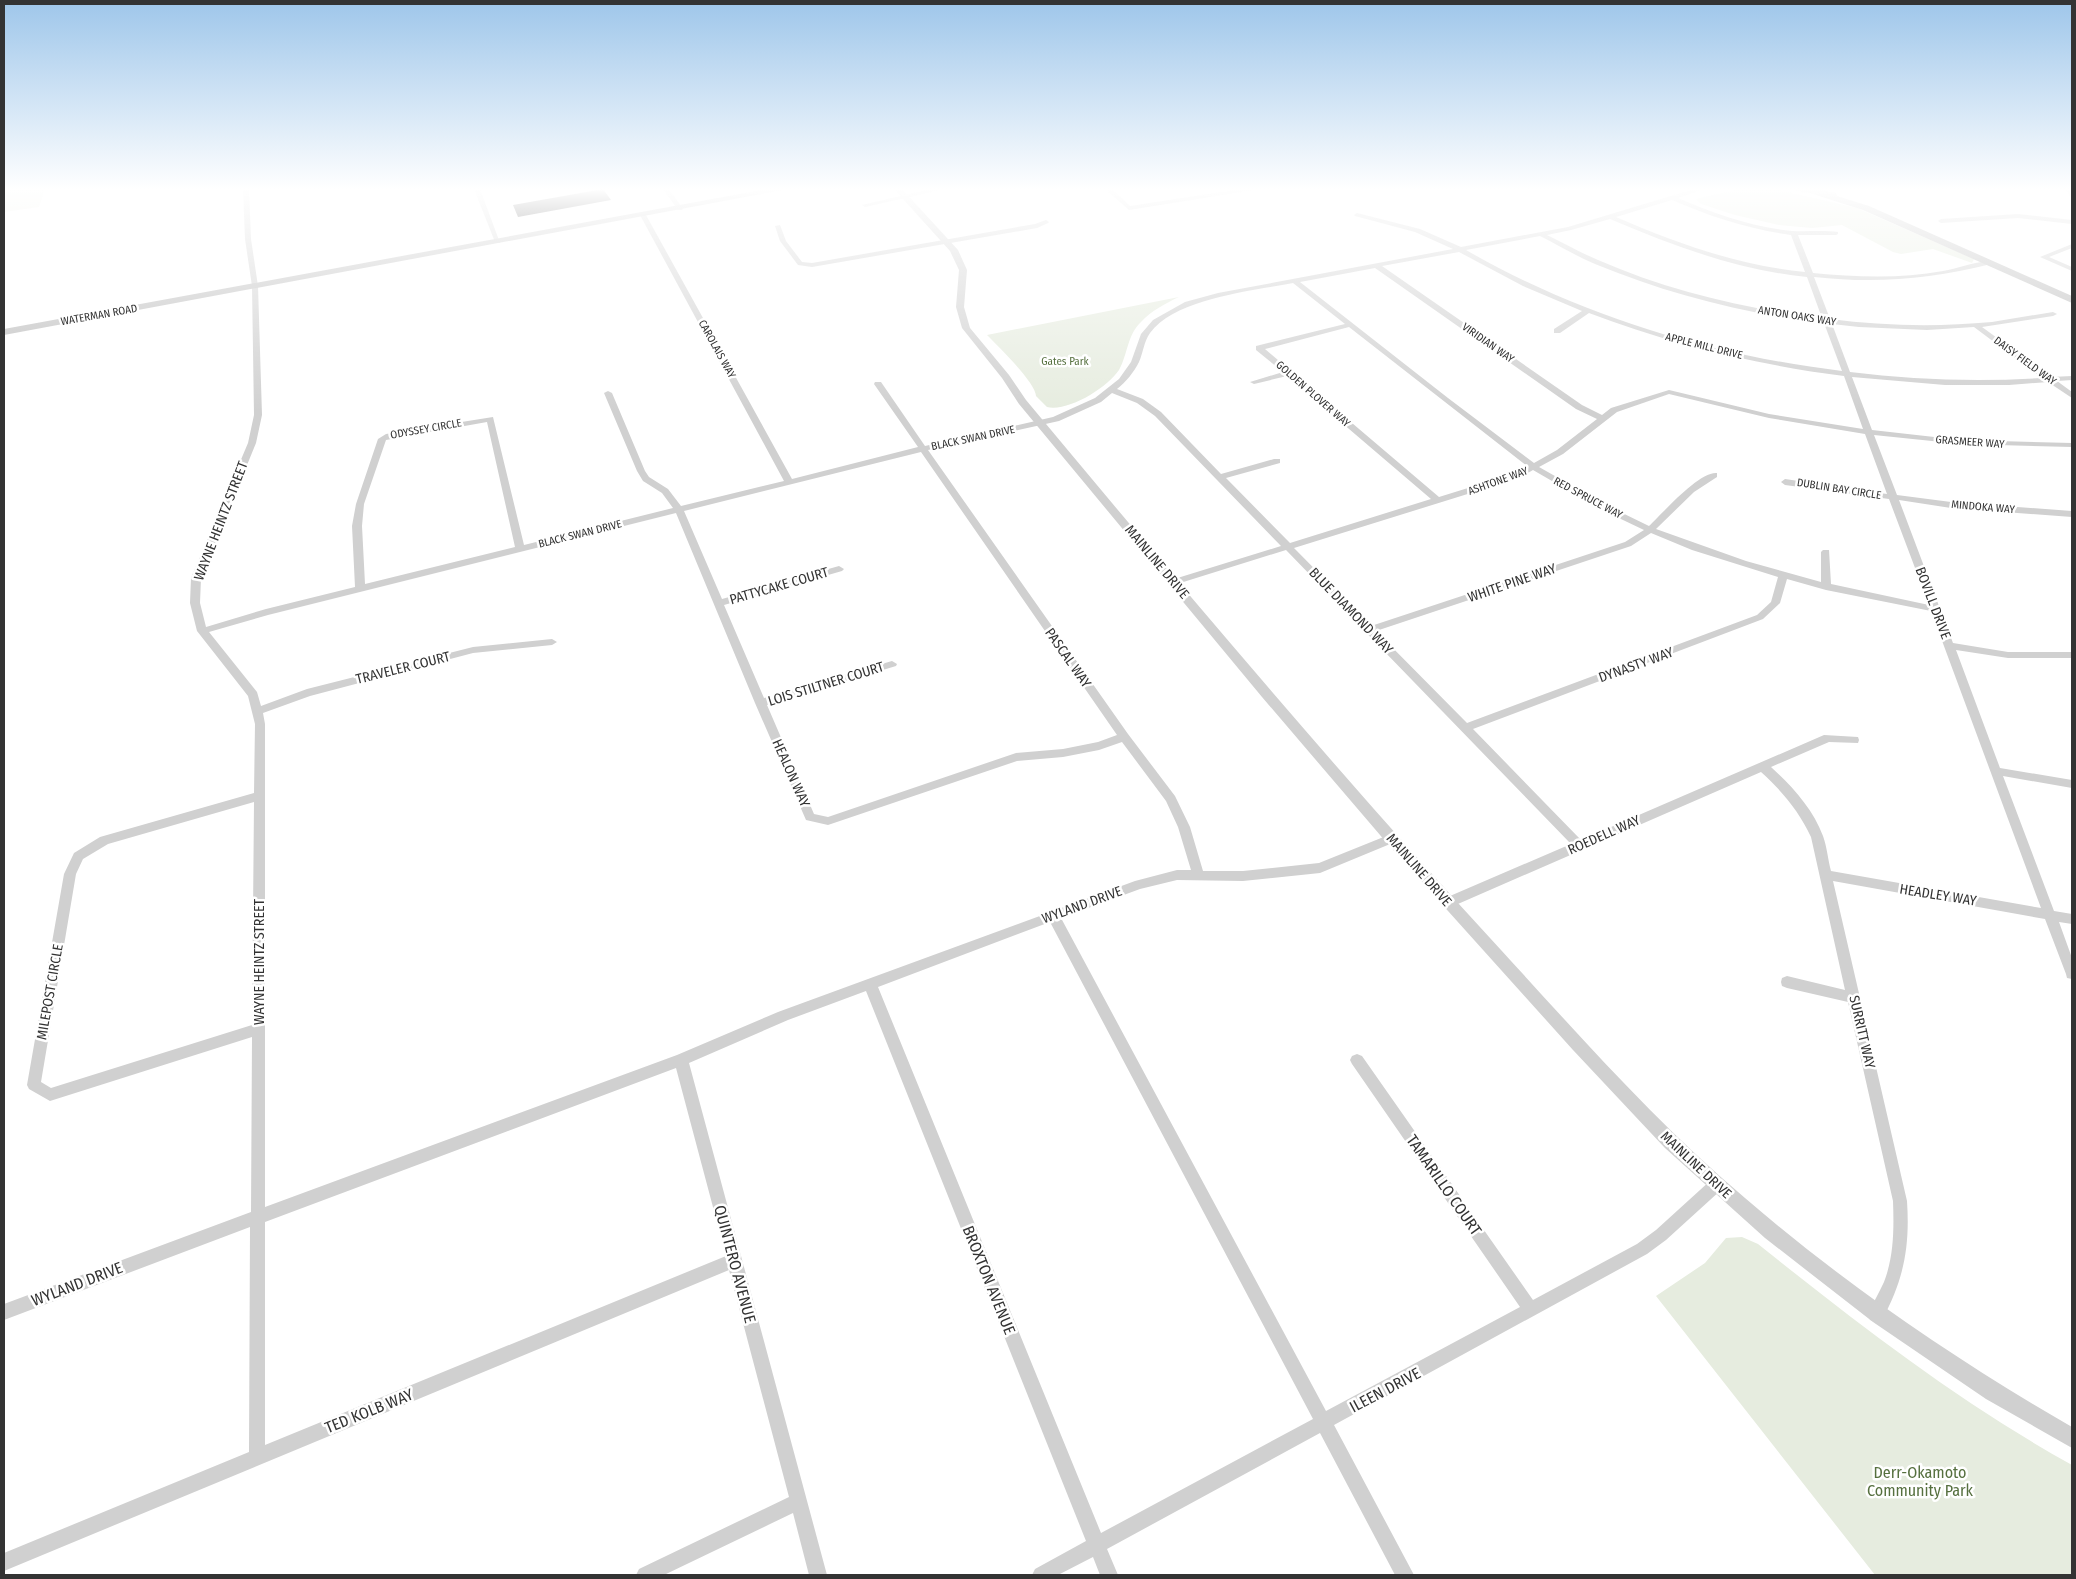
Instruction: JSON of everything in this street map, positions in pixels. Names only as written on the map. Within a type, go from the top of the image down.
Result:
[{"type":"main road","name":"WATERMAN ROAD","points":[[4,332],[384,263]]},
{"type":"main road","points":[[1989,263],[2072,300]]},
{"type":"main road","points":[[2000,263],[2072,295]]},
{"type":"street","name":"WAYNE HEINTZ STREET","points":[[252,263],[255,286],[258,415],[252,443],[196,578],[195,603],[202,631],[253,695],[260,724],[257,1457]]},
{"type":"street","name":"CAROLAIS WAY","points":[[669,263],[790,483]]},
{"type":"street","points":[[799,263],[812,265],[826,263]]},
{"type":"street","name":"MAINLINE DRIVE","points":[[960,263],[963,270],[960,307],[966,328],[1041,424],[1391,839],[1447,903],[1643,1115],[1716,1185],[1770,1232],[1876,1314],[2007,1400],[2072,1438]]},
{"type":"street","name":"BLACK SWAN DRIVE","points":[[202,631],[266,612],[360,588],[922,449],[1041,424],[1087,407],[1113,390],[1130,372],[1145,334],[1164,316],[1203,298],[1388,263]]},
{"type":"street","name":"APPLE MILL DRIVE","points":[[1484,263],[1524,285],[1587,311],[1630,326],[1710,348],[1762,359],[1847,373],[1960,382],[2072,378]]},
{"type":"street","name":"ANTON OAKS WAY","points":[[1599,263],[1669,288],[1749,308],[1827,321],[1894,326],[1977,326],[2053,314]]},
{"type":"street","points":[[1743,263],[1810,274],[1865,278],[1908,278],[1946,273],[1989,263]]},
{"type":"street","name":"BOVILL DRIVE","points":[[1806,263],[2072,974]]},
{"type":"street","points":[[2056,263],[2072,270]]},
{"type":"street","name":"VIRIDIAN WAY","points":[[1376,265],[1580,407],[1601,418]]},
{"type":"street","name":"RED SPRUCE WAY","points":[[1294,280],[1534,468],[1597,504],[1651,530],[1717,556],[1826,587],[1936,609]]},
{"type":"street","points":[[1557,331],[1587,311]]},
{"type":"street","name":"GOLDEN PLOVER WAY","points":[[1350,325],[1259,348],[1438,502]]},
{"type":"street","name":"DAISY FIELD WAY","points":[[1977,326],[2072,396]]},
{"type":"street","points":[[1254,382],[1288,373]]},
{"type":"street","name":"PASCAL WAY","points":[[878,384],[1124,737],[1171,799],[1184,827],[1198,875]]},
{"type":"street","name":"BLUE DIAMOND WAY","points":[[1113,390],[1151,407],[1580,846]]},
{"type":"street","name":"ASHTONE WAY","points":[[1174,582],[1491,485],[1534,468],[1560,452],[1601,418],[1629,404],[1669,392],[1769,416],[1869,432]]},
{"type":"street","name":"HEALON WAY","points":[[608,393],[641,471],[646,478],[665,491],[679,510],[810,818],[828,821],[1016,757],[1063,753],[1099,746],[1124,737]]},
{"type":"street","name":"ODYSSEY CIRCLE","points":[[360,588],[357,526],[360,504],[382,439],[389,436],[490,420],[520,549]]},
{"type":"street","name":"GRASMEER WAY","points":[[1869,432],[1961,442],[2072,445]]},
{"type":"street","points":[[1220,477],[1277,461]]},
{"type":"street","name":"WHITE PINE WAY","points":[[1370,630],[1628,544],[1651,530],[1699,482],[1714,475]]},
{"type":"street","name":"DUBLIN BAY CIRCLE","points":[[1785,482],[1802,482],[1894,498]]},
{"type":"street","name":"MINDOKA WAY","points":[[1894,498],[2072,514]]},
{"type":"street","points":[[1826,552],[1826,587]]},
{"type":"street","name":"PATTYCAKE COURT","points":[[719,603],[838,570]]},
{"type":"street","name":"DYNASTY WAY","points":[[1465,728],[1760,617],[1775,603],[1783,576]]},
{"type":"street","name":"TRAVELER COURT","points":[[257,711],[307,693],[473,650],[552,642]]},
{"type":"street","points":[[1949,646],[2008,655],[2072,656]]},
{"type":"street","name":"LOIS STILTNER COURT","points":[[760,703],[892,664]]},
{"type":"street","name":"ROEDELL WAY","points":[[1447,903],[1828,738],[1854,740]]},
{"type":"street","name":"SURRITT WAY","points":[[1762,766],[1783,785],[1810,819],[1817,837],[1900,1201],[1902,1229],[1897,1271],[1888,1294],[1876,1314]]},
{"type":"street","points":[[1996,771],[2072,784]]},
{"type":"street","name":"MILEPOST CIRCLE","points":[[258,1029],[50,1095],[34,1085],[70,874],[78,856],[104,840],[259,796]]},
{"type":"street","name":"WYLAND DRIVE","points":[[681,1060],[783,1016],[1139,884],[1177,875],[1243,876],[1320,868],[1391,839]]},
{"type":"street","name":"HEADLEY WAY","points":[[1826,875],[2072,919]]},
{"type":"street","points":[[1053,916],[1405,1575]]},
{"type":"street","points":[[1787,982],[1854,998]]},
{"type":"street","name":"BROXTON AVENUE","points":[[870,984],[1108,1575]]},
{"type":"street","points":[[258,1217],[681,1060]]},
{"type":"street","name":"QUINTERO AVENUE","points":[[681,1060],[818,1575]]},
{"type":"street","name":"TAMARILLO COURT","points":[[1357,1060],[1530,1310]]},
{"type":"street","name":"ILEEN DRIVE","points":[[1041,1575],[1642,1249],[1661,1236],[1716,1185]]},
{"type":"street","name":"WYLAND DRIVE","points":[[4,1312],[258,1217]]},
{"type":"street","name":"TED KOLB WAY","points":[[4,1562],[734,1260]]},
{"type":"street","points":[[645,1575],[798,1501]]},
{"type":"green space","name":"Gates Park","points":[[1179,297],[1154,311],[1136,327],[1119,370],[1106,384],[1076,402],[1056,408],[1047,407],[1036,396],[1023,374],[987,335]]},
{"type":"green space","name":"Derr-Okamoto Community Park","points":[[1742,1237],[1758,1244],[1872,1333],[1950,1389],[2030,1441],[2072,1465],[2072,1575],[1875,1575],[1656,1296],[1705,1263],[1726,1238]]}]
